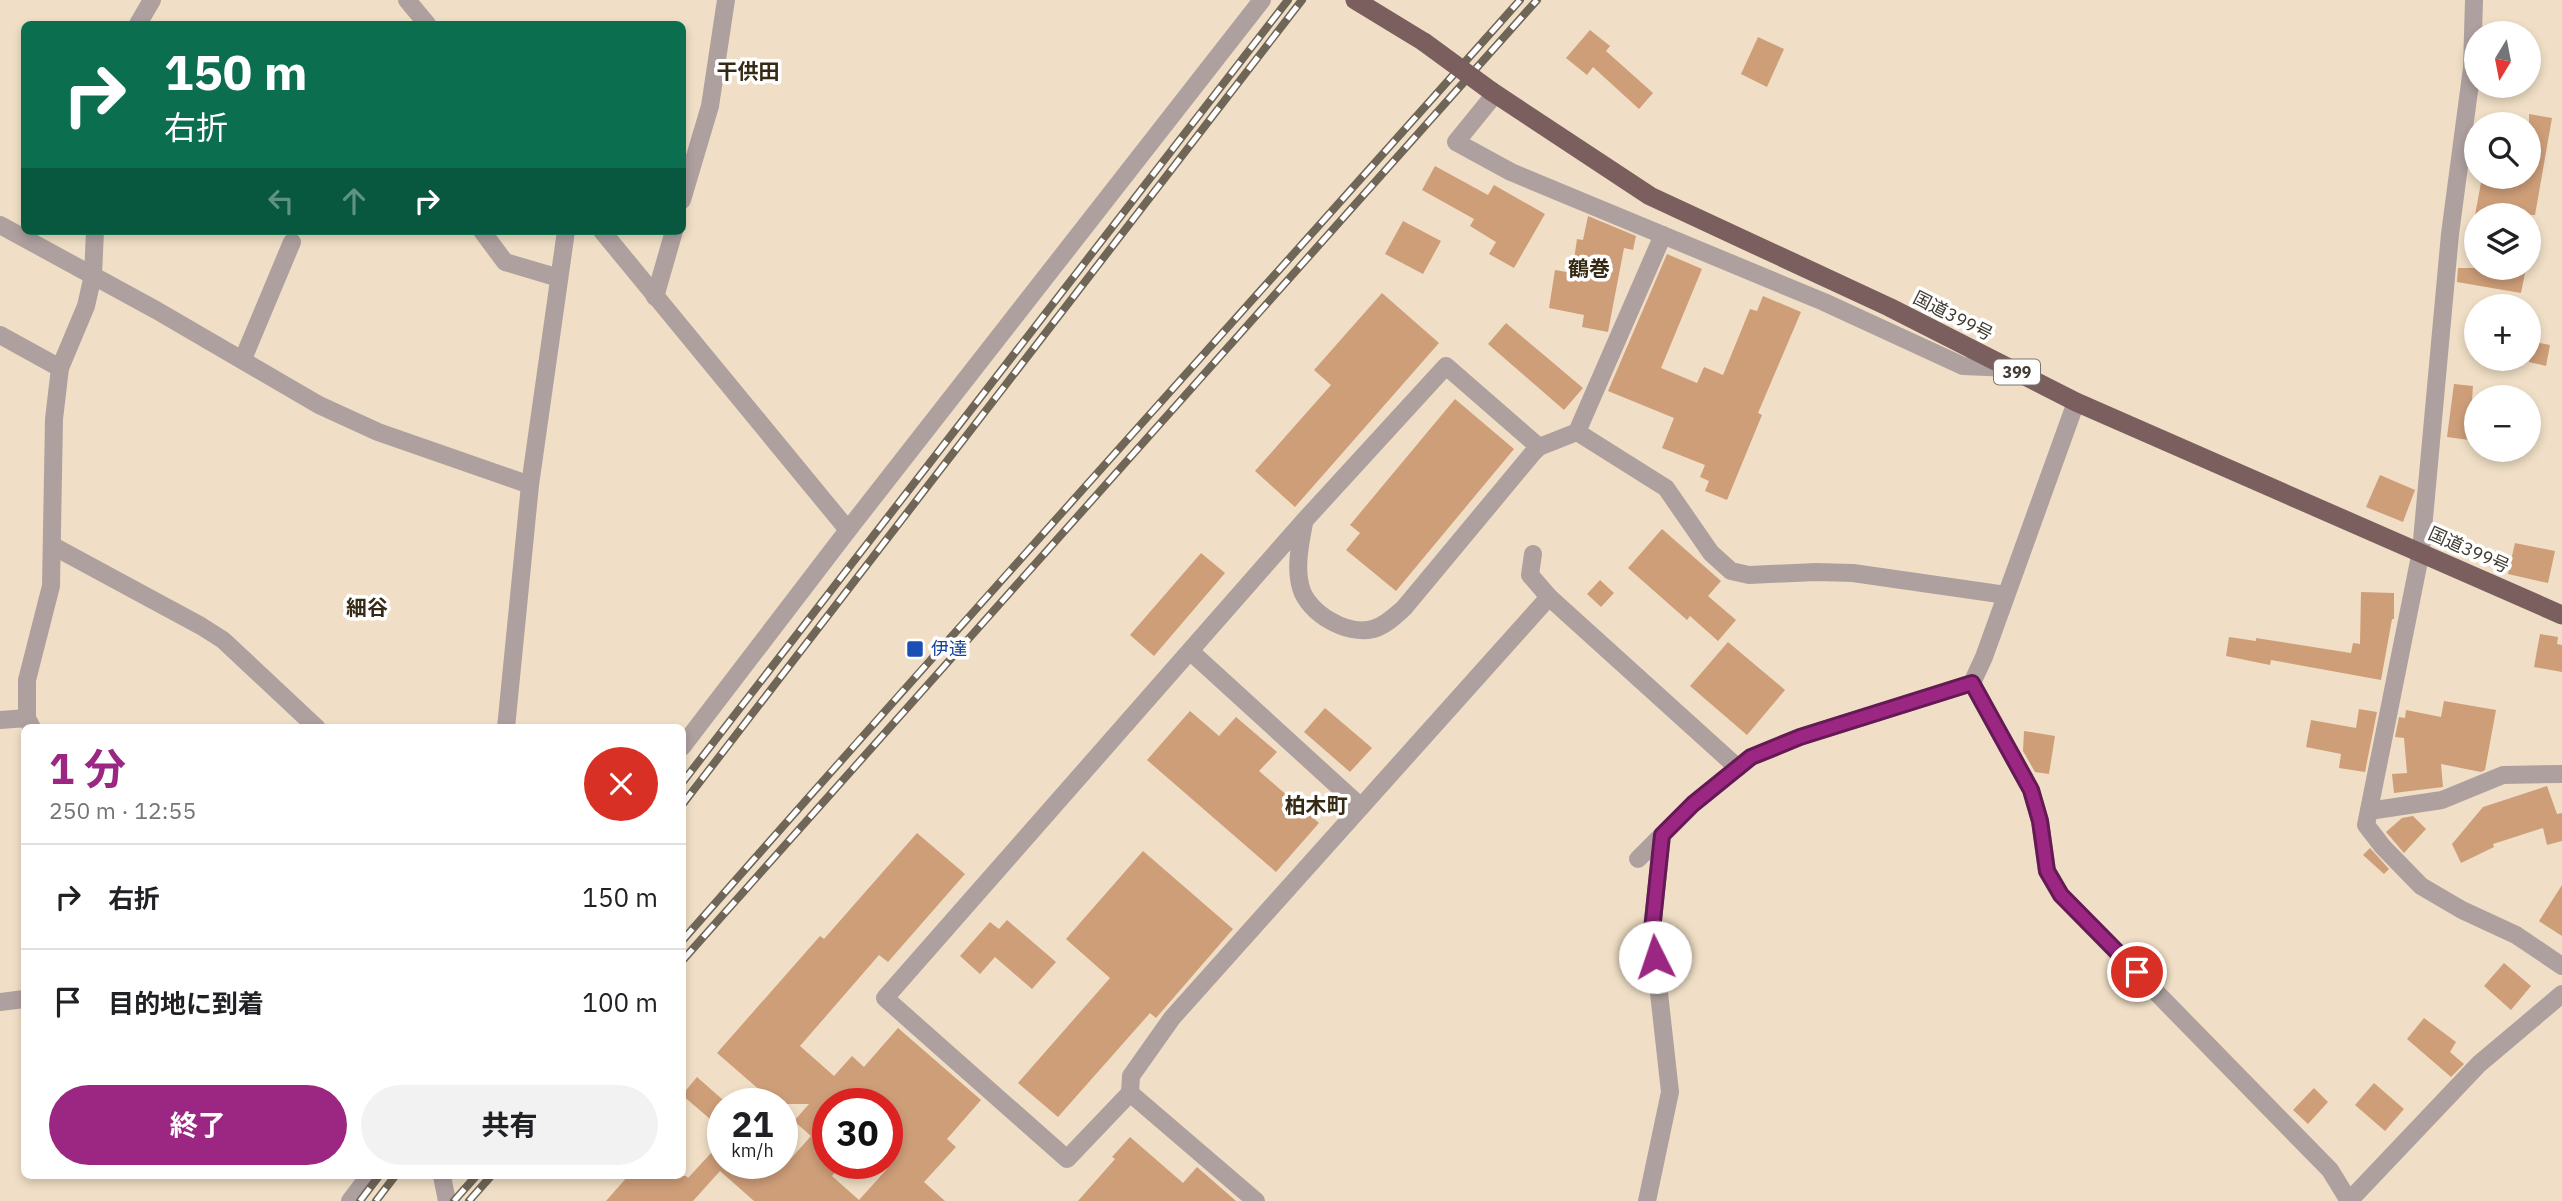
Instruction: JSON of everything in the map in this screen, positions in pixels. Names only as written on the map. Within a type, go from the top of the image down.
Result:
[{"type":"highway","name":"国道399号","points":[[1355,0],[1424,42],[1493,92],[1650,196],[1889,307],[2076,402],[2562,615]]},
{"type":"street","points":[[140,21],[152,0]]},
{"type":"street","points":[[407,0],[425,21]]},
{"type":"street","points":[[686,187],[710,106],[726,0]]},
{"type":"street","points":[[686,742],[1262,0]]},
{"type":"street","points":[[2474,0],[2472,68],[2450,234],[2421,551],[2366,825],[2383,847],[2421,886],[2462,910],[2516,935],[2562,966]]},
{"type":"street","points":[[1493,92],[1456,142],[1511,172],[1824,302],[1963,366],[2010,368]]},
{"type":"street","points":[[0,225],[243,359],[319,405],[378,432],[530,485]]},
{"type":"street","points":[[0,720],[30,723],[27,680],[51,586],[54,419],[60,368],[86,306],[93,275],[95,235]]},
{"type":"street","points":[[484,235],[505,262],[559,278]]},
{"type":"street","points":[[506,724],[530,485],[565,235]]},
{"type":"street","points":[[605,235],[848,530]]},
{"type":"street","points":[[654,297],[673,235]]},
{"type":"street","points":[[1304,521],[1298,565],[1304,597],[1315,610],[1339,624],[1371,630],[1386,623],[1404,608],[1539,447],[1577,432],[1663,235]]},
{"type":"street","points":[[243,359],[292,242]]},
{"type":"street","points":[[0,335],[60,368]]},
{"type":"street","points":[[1539,447],[1446,366],[1304,521],[885,998],[1067,1159],[1130,1093],[1130,1076],[1172,1018],[1549,597]]},
{"type":"street","points":[[2076,402],[1972,683],[2031,790],[2040,821],[2047,871],[2061,895],[2330,1170],[2349,1201],[2479,1064],[2562,994]]},
{"type":"street","points":[[1577,432],[1666,488],[1711,553],[1731,571],[1749,576],[1853,573],[2006,595]]},
{"type":"street","points":[[53,546],[223,640],[313,724]]},
{"type":"street","points":[[1534,554],[1530,575],[1549,597],[1738,768]]},
{"type":"street","points":[[1190,651],[1361,807]]},
{"type":"street","points":[[1639,859],[1693,804],[1751,757],[1800,737],[1972,683]]},
{"type":"street","points":[[2369,810],[2442,800],[2503,775],[2562,774]]},
{"type":"street","points":[[1647,1201],[1670,1092],[1652,930],[1662,835]]},
{"type":"street","points":[[0,1002],[21,999]]},
{"type":"street","points":[[1130,1093],[1256,1201]]},
{"type":"street","points":[[350,1201],[367,1179]]},
{"type":"street","points":[[443,1179],[447,1201]]},
{"type":"building","points":[[1590,30],[1610,46],[1606,51],[1653,93],[1639,109],[1593,67],[1587,75],[1566,58]]},
{"type":"building","points":[[1758,37],[1784,49],[1767,87],[1741,74]]},
{"type":"building","points":[[2541,116],[2552,118],[2541,181]]},
{"type":"building","points":[[1435,166],[1488,195],[1494,185],[1545,214],[1514,268],[1489,254],[1496,242],[1470,226],[1474,219],[1422,190]]},
{"type":"building","points":[[2480,189],[2540,189],[2537,203],[2477,203]]},
{"type":"building","points":[[1588,216],[1636,236],[1633,250],[1624,248],[1608,332],[1582,327],[1584,315],[1549,308],[1555,270],[1572,273],[1577,239],[1583,240]]},
{"type":"building","points":[[1403,221],[1441,241],[1423,274],[1385,254]]},
{"type":"building","points":[[1667,254],[1702,269],[1661,368],[1697,383],[1704,367],[1723,375],[1750,309],[1757,311],[1763,296],[1801,312],[1758,413],[1762,415],[1727,500],[1705,491],[1709,481],[1700,477],[1705,465],[1662,448],[1674,418],[1608,391]]},
{"type":"building","points":[[2458,268],[2464,268],[2464,280],[2524,280],[2521,293],[2457,282]]},
{"type":"building","points":[[1382,293],[1439,343],[1295,507],[1255,471],[1331,385],[1314,370]]},
{"type":"building","points":[[1506,323],[1583,388],[1564,410],[1488,344]]},
{"type":"building","points":[[2541,343],[2550,345],[2546,366],[2541,365]]},
{"type":"building","points":[[2454,384],[2464,385],[2464,439],[2447,437]]},
{"type":"building","points":[[1455,399],[1514,449],[1396,591],[1346,550],[1360,533],[1350,525]]},
{"type":"building","points":[[2380,475],[2415,490],[2403,522],[2366,507]]},
{"type":"building","points":[[1662,529],[1721,581],[1708,596],[1736,620],[1718,641],[1690,616],[1687,620],[1628,568]]},
{"type":"building","points":[[2515,543],[2555,551],[2548,583],[2508,574]]},
{"type":"building","points":[[1201,553],[1225,573],[1154,656],[1130,635]]},
{"type":"building","points":[[1600,580],[1614,593],[1601,607],[1587,594]]},
{"type":"building","points":[[2361,592],[2394,593],[2394,619],[2381,680],[2271,660],[2270,665],[2226,656],[2229,637],[2256,641],[2256,638],[2351,653],[2353,643],[2360,644]]},
{"type":"building","points":[[2540,634],[2558,637],[2557,644],[2562,645],[2562,672],[2534,667]]},
{"type":"building","points":[[1728,642],[1785,690],[1747,735],[1690,686]]},
{"type":"building","points":[[2444,701],[2496,710],[2485,770],[2481,772],[2441,764],[2443,787],[2394,793],[2392,774],[2407,773],[2404,738],[2395,737],[2399,717],[2405,718],[2406,710],[2441,717]]},
{"type":"building","points":[[1325,708],[1372,748],[1350,772],[1304,732]]},
{"type":"building","points":[[2359,709],[2377,712],[2365,772],[2339,768],[2341,754],[2306,747],[2311,720],[2356,728]]},
{"type":"building","points":[[1190,711],[1219,736],[1236,717],[1277,752],[1259,771],[1319,823],[1276,872],[1147,760]]},
{"type":"building","points":[[2024,731],[2055,736],[2049,774],[2035,772],[2023,751]]},
{"type":"building","points":[[2547,786],[2557,814],[2562,813],[2562,841],[2547,845],[2543,828],[2493,844],[2494,847],[2461,863],[2452,844],[2483,807]]},
{"type":"building","points":[[2413,816],[2426,829],[2404,853],[2386,832],[2402,818]]},
{"type":"building","points":[[917,833],[965,874],[888,962],[879,955],[800,1046],[834,1076],[852,1056],[864,1067],[898,1028],[981,1100],[947,1139],[956,1147],[924,1182],[945,1201],[754,1201],[729,1179],[798,1179],[798,1151],[811,1136],[798,1125],[798,1116],[809,1104],[798,1104],[798,1088],[757,1088],[717,1053],[820,936],[824,939]]},
{"type":"building","points":[[2370,848],[2389,869],[2384,874],[2363,855]]},
{"type":"building","points":[[1143,851],[1233,929],[1156,1018],[1150,1013],[1058,1117],[1018,1083],[1110,978],[1066,939]]},
{"type":"building","points":[[2562,885],[2562,936],[2539,921]]},
{"type":"building","points":[[1007,920],[1056,962],[1032,989],[995,957],[980,974],[960,956],[990,922],[999,929]]},
{"type":"building","points":[[2504,963],[2531,986],[2511,1010],[2484,986]]},
{"type":"building","points":[[2424,1018],[2456,1042],[2450,1052],[2464,1064],[2451,1077],[2407,1039]]},
{"type":"building","points":[[697,1077],[709,1088],[707,1088],[707,1116],[686,1098],[686,1090]]},
{"type":"building","points":[[2374,1083],[2404,1109],[2385,1131],[2355,1105]]},
{"type":"building","points":[[2314,1088],[2328,1102],[2308,1124],[2293,1110]]},
{"type":"building","points":[[1130,1137],[1183,1183],[1197,1167],[1236,1201],[1078,1201],[1115,1159],[1112,1157]]},
{"type":"building","points":[[707,1157],[707,1179],[713,1179],[693,1201],[606,1201],[625,1179],[688,1178]]},
{"type":"railway","points":[[686,778],[1288,0]]},
{"type":"railway","points":[[686,800],[1302,0]]},
{"type":"railway","points":[[686,936],[1520,0]]},
{"type":"railway","points":[[686,957],[1537,0]]},
{"type":"railway","points":[[360,1201],[377,1179]]},
{"type":"railway","points":[[376,1201],[393,1179]]},
{"type":"railway","points":[[454,1201],[473,1179]]},
{"type":"railway","points":[[469,1201],[488,1179]]},
{"type":"place","name":"伊達","points":[[915,649]]},
{"type":"district","name":"干供田","points":[[748,72]]},
{"type":"district","name":"鶴巻","points":[[1589,269]]},
{"type":"district","name":"細谷","points":[[367,608]]},
{"type":"district","name":"柏木町","points":[[1316,806]]},
{"type":"route","points":[[1655,957],[1652,930],[1662,835],[1693,804],[1751,757],[1800,737],[1972,683],[2031,790],[2040,821],[2047,871],[2054,884],[2061,895],[2137,972]]}]
